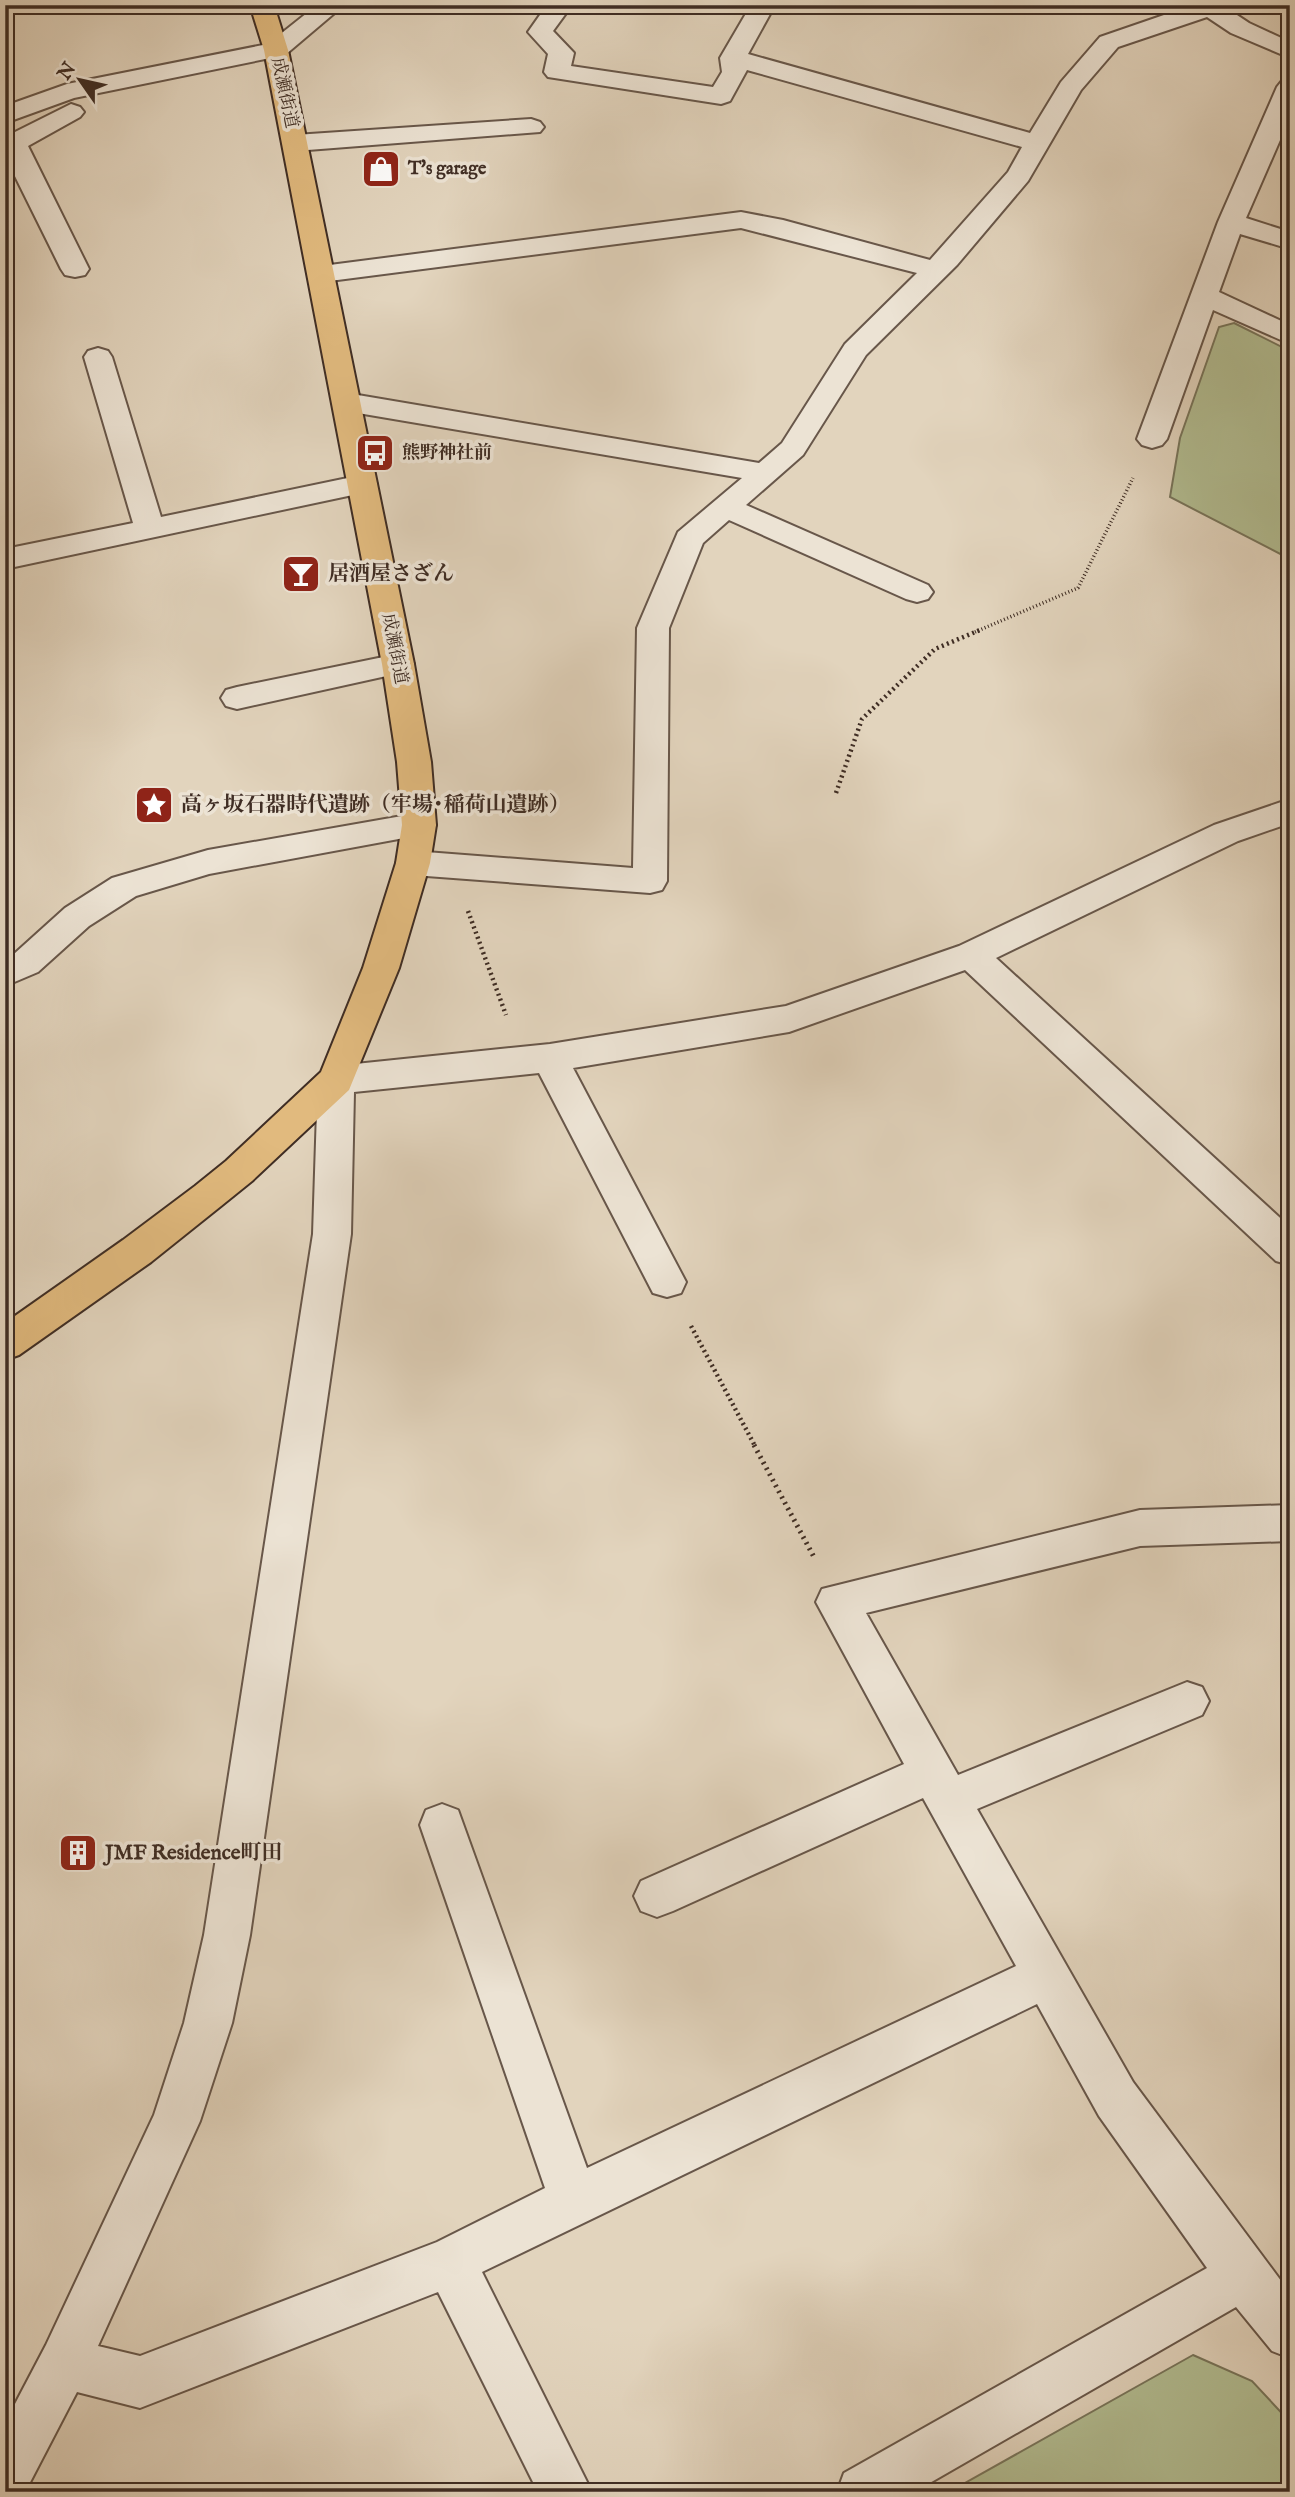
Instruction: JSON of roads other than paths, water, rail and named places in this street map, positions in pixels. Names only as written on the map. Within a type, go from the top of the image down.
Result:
[{"type":"main road","name":"成瀬街道","points":[[262,5],[276,50],[398,664],[414,762],[419,825],[413,863],[381,968],[336,1080]]},
{"type":"main road","points":[[5,1344],[137,1251],[208,1196],[239,1171],[336,1080]]},
{"type":"street","points":[[5,115],[67,92],[276,50],[332,5]]},
{"type":"street","points":[[560,5],[540,32],[561,53],[558,72],[721,96],[735,72],[733,58],[763,5]]},
{"type":"street","points":[[413,863],[650,881],[653,628],[689,539],[793,449],[855,350],[935,270],[1019,175],[1070,87],[1110,42],[1211,6],[1240,28],[1290,51]]},
{"type":"street","points":[[733,58],[1037,143]]},
{"type":"street","points":[[75,269],[10,145],[130,79]]},
{"type":"street","points":[[1152,439],[1231,222],[1290,87]]},
{"type":"street","points":[[295,143],[531,127]]},
{"type":"street","points":[[322,274],[741,220],[773,226],[935,270]]},
{"type":"street","points":[[1231,222],[1290,241]]},
{"type":"street","points":[[1204,295],[1290,336]]},
{"type":"street","points":[[98,357],[149,527]]},
{"type":"street","points":[[346,402],[766,474]]},
{"type":"street","points":[[5,559],[362,484]]},
{"type":"street","points":[[727,508],[917,592]]},
{"type":"street","points":[[237,698],[398,664]]},
{"type":"street","points":[[5,2477],[64,2364],[176,2121],[208,2023],[224,1948],[332,1234],[336,1080],[536,1060],[789,1019],[971,955],[1226,833],[1290,810]]},
{"type":"street","points":[[5,973],[26,963],[77,917],[124,887],[208,862],[419,825]]},
{"type":"street","points":[[971,955],[1290,1250]]},
{"type":"street","points":[[536,1060],[667,1282]]},
{"type":"street","points":[[1290,1523],[1140,1528],[837,1602],[1116,2099],[1243,2275],[1290,2333]]},
{"type":"street","points":[[657,1896],[940,1786],[1187,1701]]},
{"type":"street","points":[[442,1825],[574,2200]]},
{"type":"street","points":[[64,2364],[140,2382],[450,2262],[574,2200],[1046,1976]]},
{"type":"street","points":[[450,2262],[566,2492]]},
{"type":"street","points":[[863,2492],[1243,2275]]},
{"type":"place","name":"T's garage","points":[[381,169]]},
{"type":"place","name":"熊野神社前","points":[[375,453]]},
{"type":"place","name":"居酒屋さざん","points":[[301,574]]},
{"type":"place","name":"高ヶ坂石器時代遺跡（牢場･稲荷山遺跡）","points":[[154,805]]},
{"type":"place","name":"JMF Residence町田","points":[[78,1853]]}]
